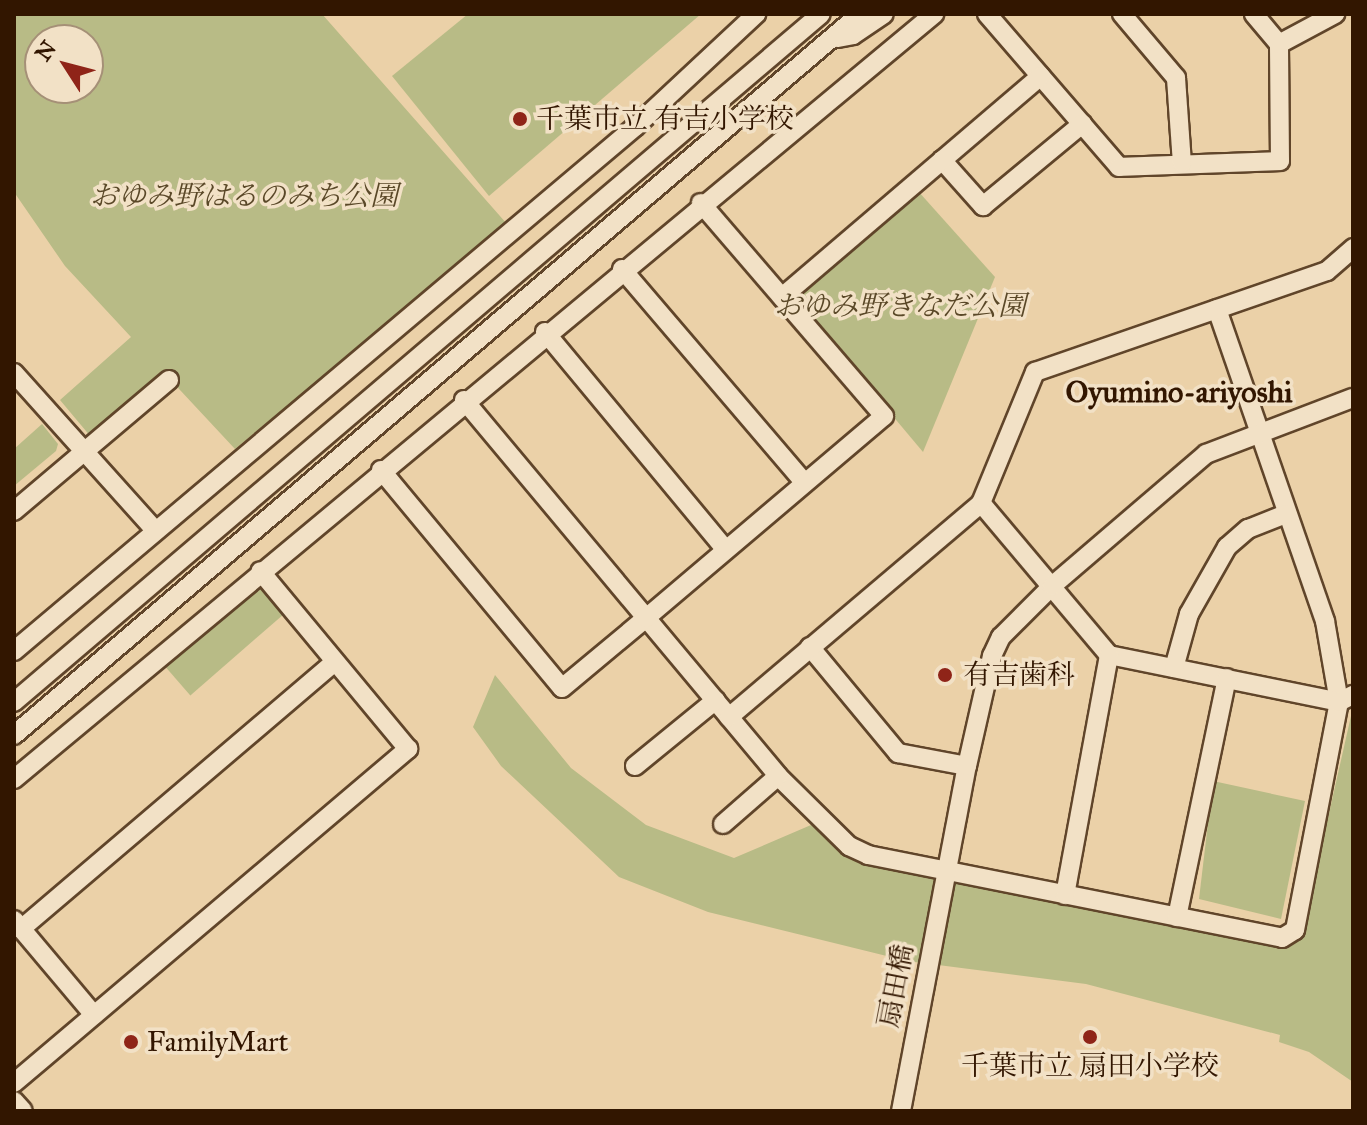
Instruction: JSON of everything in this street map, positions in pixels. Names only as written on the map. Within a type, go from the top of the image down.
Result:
[{"type":"street","points":[[14,651],[635,127],[756,14]]},
{"type":"street","points":[[14,735],[860,14]]},
{"type":"street","points":[[831,39],[853,35],[884,14]]},
{"type":"street","points":[[14,779],[545,332],[934,14]]},
{"type":"street","points":[[987,14],[1119,167],[1280,161],[1279,44],[1254,14]]},
{"type":"street","points":[[1122,14],[1176,78],[1182,163]]},
{"type":"street","points":[[1279,44],[1335,14]]},
{"type":"street","points":[[14,702],[816,16]]},
{"type":"street","points":[[782,297],[1041,76]]},
{"type":"street","points":[[942,160],[983,206],[1082,124]]},
{"type":"street","points":[[381,470],[562,688],[646,618],[884,416],[701,203]]},
{"type":"street","points":[[729,717],[981,503],[1035,372],[1327,271],[1353,248]]},
{"type":"street","points":[[622,269],[804,482]]},
{"type":"street","points":[[464,400],[778,776],[849,846],[947,871],[1282,938],[1295,930],[1346,699],[1325,621],[1217,309]]},
{"type":"street","points":[[545,332],[725,549]]},
{"type":"street","points":[[14,373],[155,530]]},
{"type":"street","points":[[14,511],[169,380]]},
{"type":"street","name":"扇田橋","points":[[901,1111],[967,766],[992,656],[1012,622],[1206,454],[1259,430],[1353,398]]},
{"type":"street","points":[[981,503],[1109,655],[1346,699]]},
{"type":"street","points":[[1174,668],[1189,614],[1227,547],[1248,529],[1286,514]]},
{"type":"street","points":[[14,1083],[408,749],[260,571]]},
{"type":"street","points":[[810,647],[898,753],[967,766]]},
{"type":"street","points":[[1065,895],[1109,655]]},
{"type":"street","points":[[94,1015],[18,924],[335,662]]},
{"type":"street","points":[[1177,917],[1227,678]]},
{"type":"street","points":[[635,766],[716,700]]},
{"type":"street","points":[[723,824],[778,776]]},
{"type":"street","points":[[14,1101],[23,1111]]},
{"type":"green space","name":"おゆみ野はるのみち公園","points":[[14,14],[322,14],[507,224],[235,449],[166,375],[91,437],[60,400],[131,337],[65,266],[14,192]]},
{"type":"green space","name":"千葉市立 有吉小学校","points":[[468,14],[701,14],[489,196],[392,76]]},
{"type":"green space","name":"おゆみ野きなだ公園","points":[[918,191],[995,277],[923,452],[792,296]]},
{"type":"green space","points":[[42,424],[58,444],[56,451],[14,486],[14,449]]},
{"type":"green space","points":[[253,580],[283,615],[190,695],[160,661]]},
{"type":"green space","points":[[495,675],[571,768],[646,825],[734,858],[811,825],[855,861],[1277,947],[1302,933],[1353,707],[1353,1082],[1309,1052],[1279,1042],[1280,1035],[1086,984],[907,961],[708,912],[619,877],[501,766],[473,727]]},
{"type":"green space","points":[[1213,781],[1305,801],[1281,919],[1199,899]]},
{"type":"place","name":"千葉市立 有吉小学校","points":[[520,119]]},
{"type":"place","name":"有吉歯科","points":[[945,675]]},
{"type":"place","name":"千葉市立 扇田小学校","points":[[1090,1037]]},
{"type":"place","name":"FamilyMart","points":[[131,1042]]},
{"type":"district","name":"Oyumino-ariyoshi","points":[[1179,392]]}]
